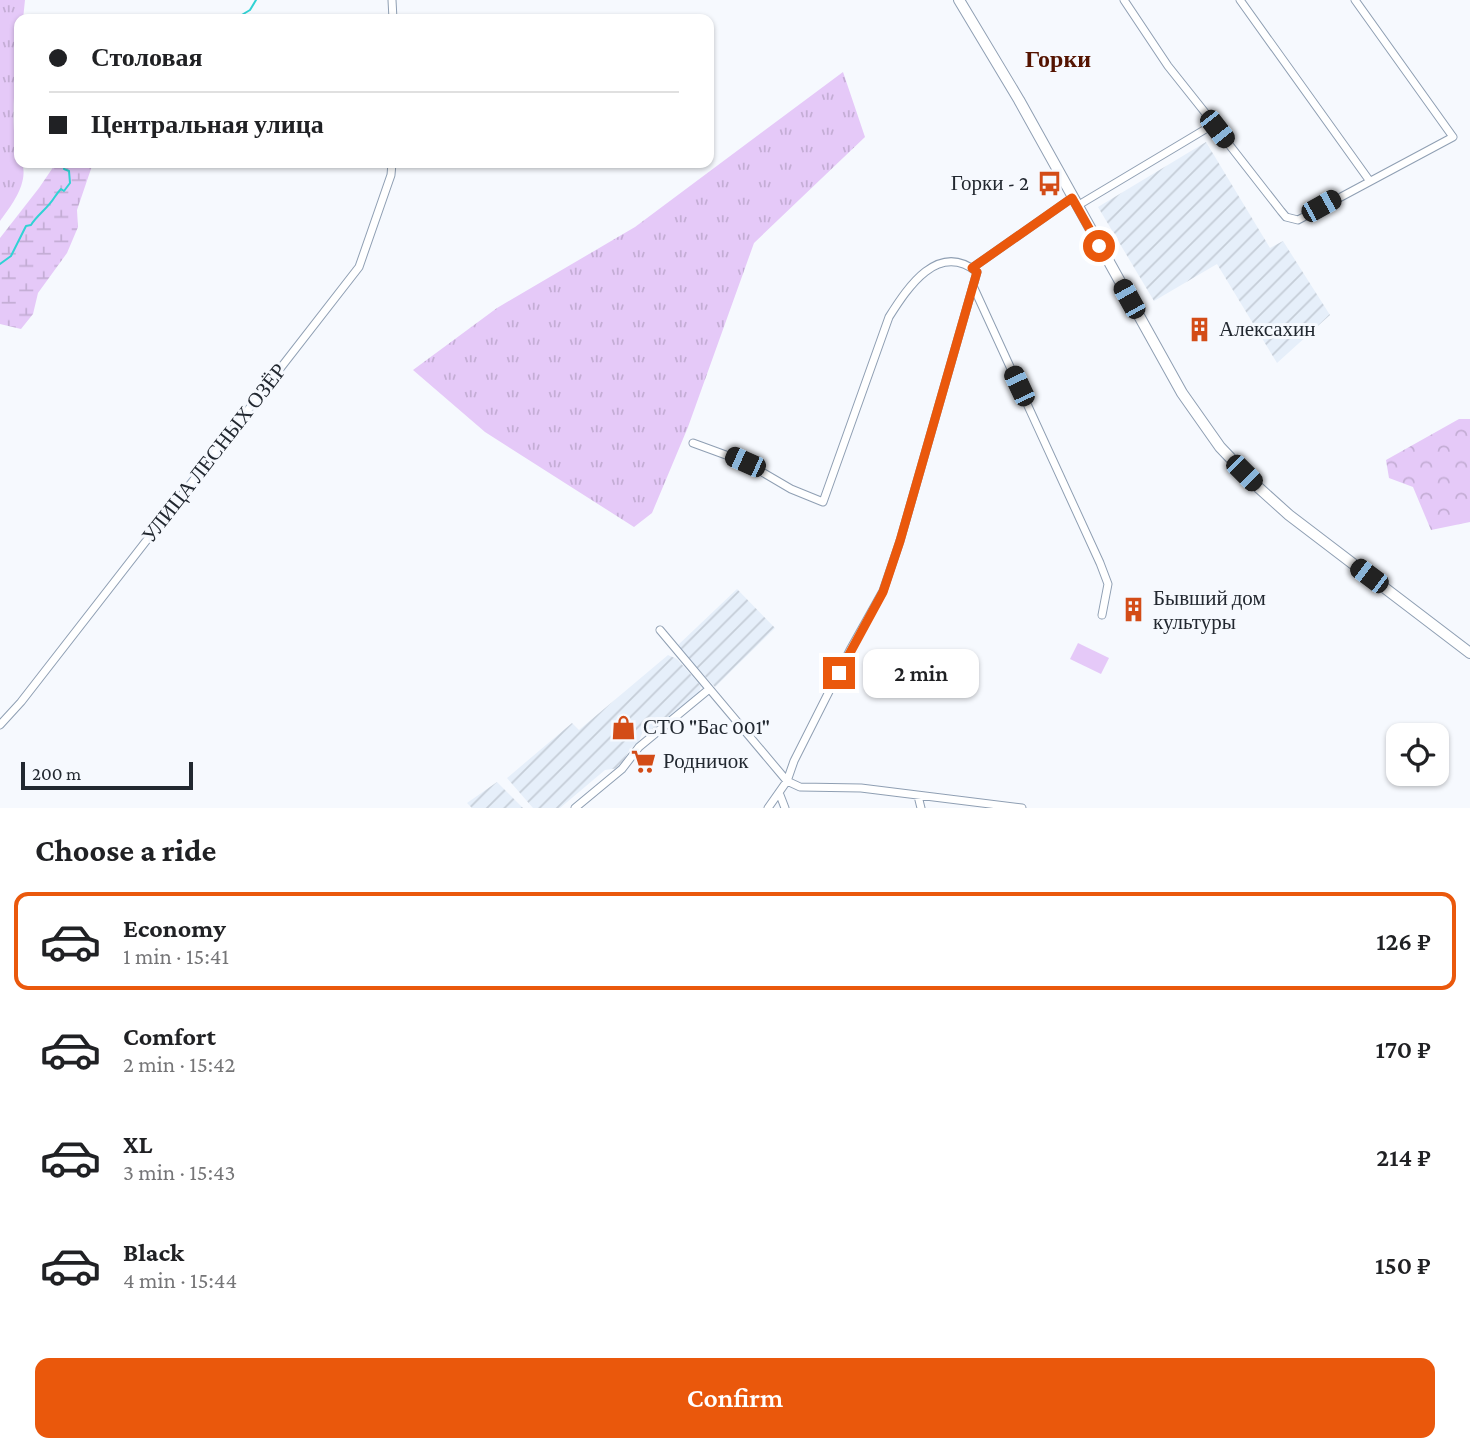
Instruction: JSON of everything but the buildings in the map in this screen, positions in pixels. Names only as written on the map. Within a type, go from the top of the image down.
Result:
[{"type":"main road","points":[[959,0],[1182,393],[1220,447],[1289,515],[1470,653]]},
{"type":"street","points":[[1124,0],[1168,66],[1207,115],[1209,127]]},
{"type":"street","points":[[1240,0],[1370,180]]},
{"type":"street","points":[[972,268],[1074,202],[1209,127],[1217,129],[1281,211],[1297,220],[1453,137],[1355,0]]},
{"type":"street","name":"УЛИЦА ЛЕСНЫХ ОЗЁР","points":[[0,725],[22,702],[359,267],[392,168]]},
{"type":"street","points":[[693,443],[745,462],[791,489],[823,502],[889,317],[905,293],[939,262],[956,261],[977,272],[883,592],[849,650],[794,761],[788,781],[768,808]]},
{"type":"street","points":[[973,285],[1100,563],[1108,584],[1102,615]]},
{"type":"street","points":[[660,630],[708,690],[788,781],[800,787],[861,788],[1022,808]]},
{"type":"street","points":[[575,808],[621,769],[639,747],[708,690]]},
{"type":"street","points":[[780,795],[785,808]]},
{"type":"street","points":[[918,796],[921,808]]},
{"type":"shaded area","points":[[1206,142],[1270,248],[1283,241],[1330,315],[1277,363],[1217,264],[1154,301],[1098,207]]},
{"type":"shaded area","points":[[737,589],[775,628],[715,687],[677,646]]},
{"type":"shaded area","points":[[668,655],[677,659],[701,686],[699,692],[656,728],[643,731],[619,768],[605,770],[560,808],[533,808],[507,778],[572,723],[579,730]]},
{"type":"shaded area","points":[[497,782],[523,808],[472,808],[467,803]]},
{"type":"green space","points":[[0,0],[25,0],[24,14],[14,14],[14,168],[23,168],[24,171],[18,194],[0,221]]},
{"type":"green space","points":[[843,72],[865,137],[754,243],[688,427],[652,513],[634,527],[485,432],[413,370],[497,308],[635,227]]},
{"type":"green space","points":[[53,168],[91,168],[77,210],[78,227],[67,253],[38,293],[33,314],[21,329],[0,324],[0,238]]},
{"type":"green space","points":[[1459,419],[1470,419],[1470,522],[1431,530],[1413,487],[1389,478],[1386,460]]},
{"type":"green space","points":[[1078,643],[1109,658],[1101,674],[1070,659]]},
{"type":"waterway","points":[[243,14],[250,10],[256,0]]},
{"type":"waterway","points":[[0,264],[11,256],[26,226],[31,225],[60,190],[64,191],[70,183],[69,171],[64,168]]},
{"type":"place","name":"Горки - 2","points":[[1049,183]]},
{"type":"place","name":"Алексахин","points":[[1199,329]]},
{"type":"place","name":"Бывший дом культуры","points":[[1133,610]]},
{"type":"place","name":"СТО \"Бас 001\"","points":[[623,727]]},
{"type":"place","name":"Родничок","points":[[643,761]]},
{"type":"district","name":"Горки","points":[[1058,58]]},
{"type":"route","points":[[839,673],[849,650],[883,592],[900,541],[977,272],[972,268],[1072,198],[1099,246]]}]
